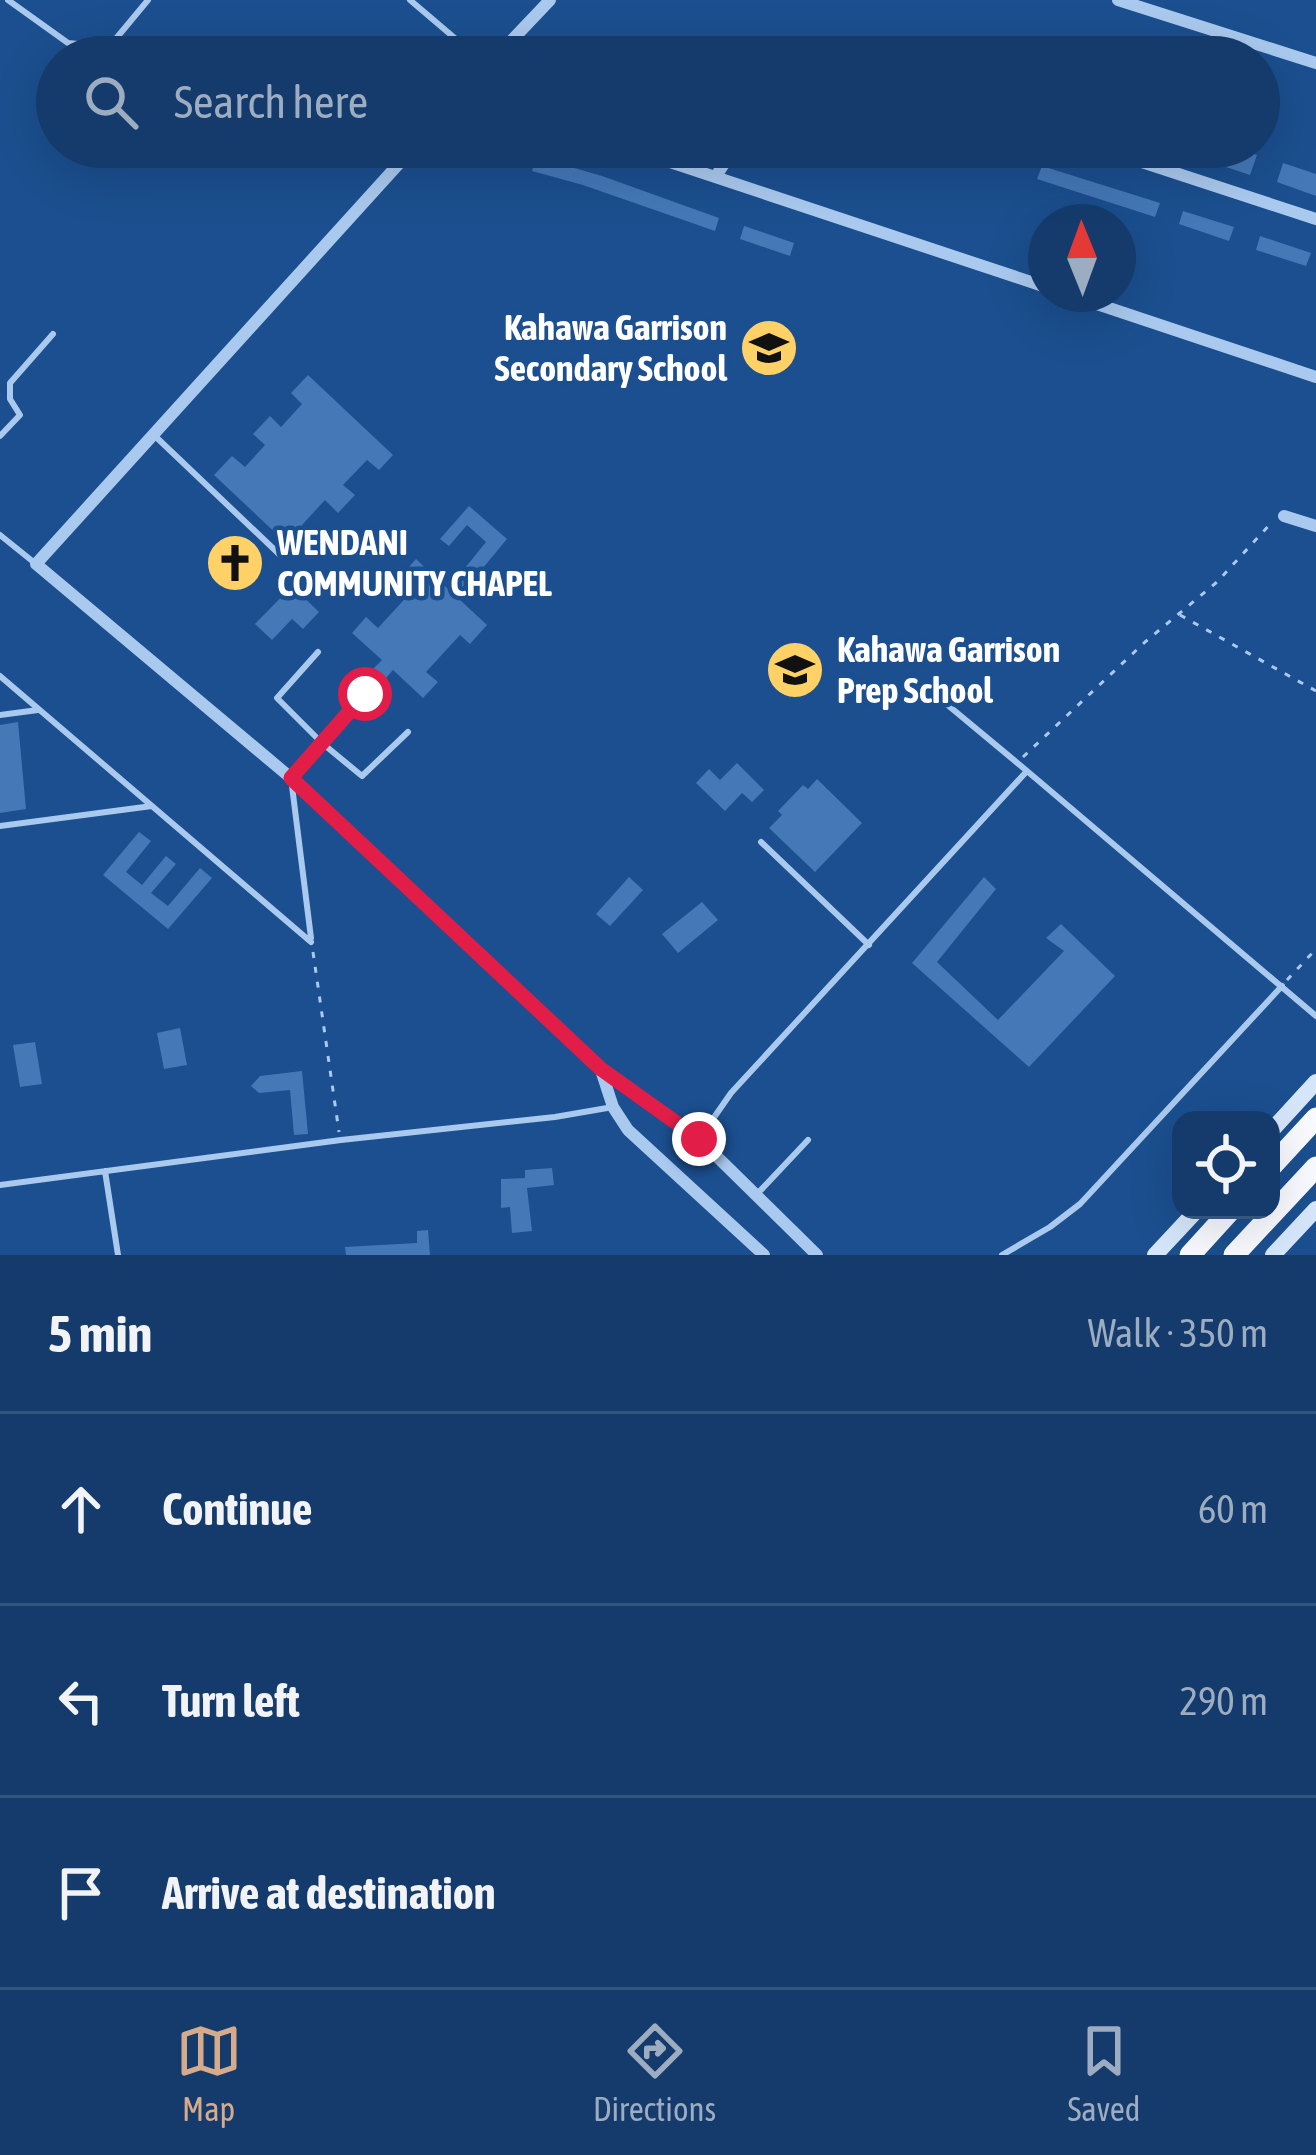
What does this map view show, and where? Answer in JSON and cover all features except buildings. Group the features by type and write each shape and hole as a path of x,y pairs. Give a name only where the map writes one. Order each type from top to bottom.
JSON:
{"highway":[{"path":"1280,1157 1316,1118"},
{"path":"1234,1255 1316,1167"},
{"path":"1190,1255 1223,1219"}],"main road":[{"path":"1280,1121 1316,1082"},
{"path":"1273,1255 1316,1209"},
{"path":"1155,1255 1188,1219"}],"street":[{"path":"516,36 550,0"},
{"path":"1118,0 1231,36"},
{"path":"1280,52 1316,63"},
{"path":"395,168 36,564 291,778 601,1069 699,1139 817,1255"},
{"path":"691,168 1028,281"},
{"path":"716,176 721,168"},
{"path":"1160,168 1316,219"},
{"path":"1121,312 1316,377"},
{"path":"1284,516 1316,526"},
{"path":"601,1069 613,1107 628,1130 764,1255"},
{"path":"1144,1255 1170,1238"}],"lane":[{"path":"8,0 57,36"},
{"path":"119,36 148,0"},
{"path":"410,0 452,36"},
{"path":"0,436 20,416 10,400 10,383 53,334"},
{"path":"153,435 279,554"},
{"path":"0,535 36,564"},
{"path":"319,652 277,698 322,743 362,776 408,731"},
{"path":"0,676 311,942"},
{"path":"912,680 1028,771 1316,1016"},
{"path":"311,942 291,778 365,694"},
{"path":"0,715 40,710"},
{"path":"699,1139 731,1093 1028,771"},
{"path":"0,826 152,806"},
{"path":"761,842 869,944"},
{"path":"1002,1255 1080,1204 1282,986"},
{"path":"0,1186 613,1107"},
{"path":"755,1196 808,1140"},
{"path":"105,1172 118,1255"}],"path":[{"path":"1017,762 1145,641 1217,582 1268,524 1284,516"},
{"path":"1179,614 1316,691"},
{"path":"311,942 340,1140"},
{"path":"1282,986 1316,949"}],"place":[{"name":"Kahawa Garrison Secondary School","path":"769,348"},
{"name":"WENDANI COMMUNITY CHAPEL","path":"235,563"},
{"name":"Kahawa Garrison Prep School","path":"795,670"}],"route":[{"path":"365,694 291,778 601,1069 699,1139"}]}
